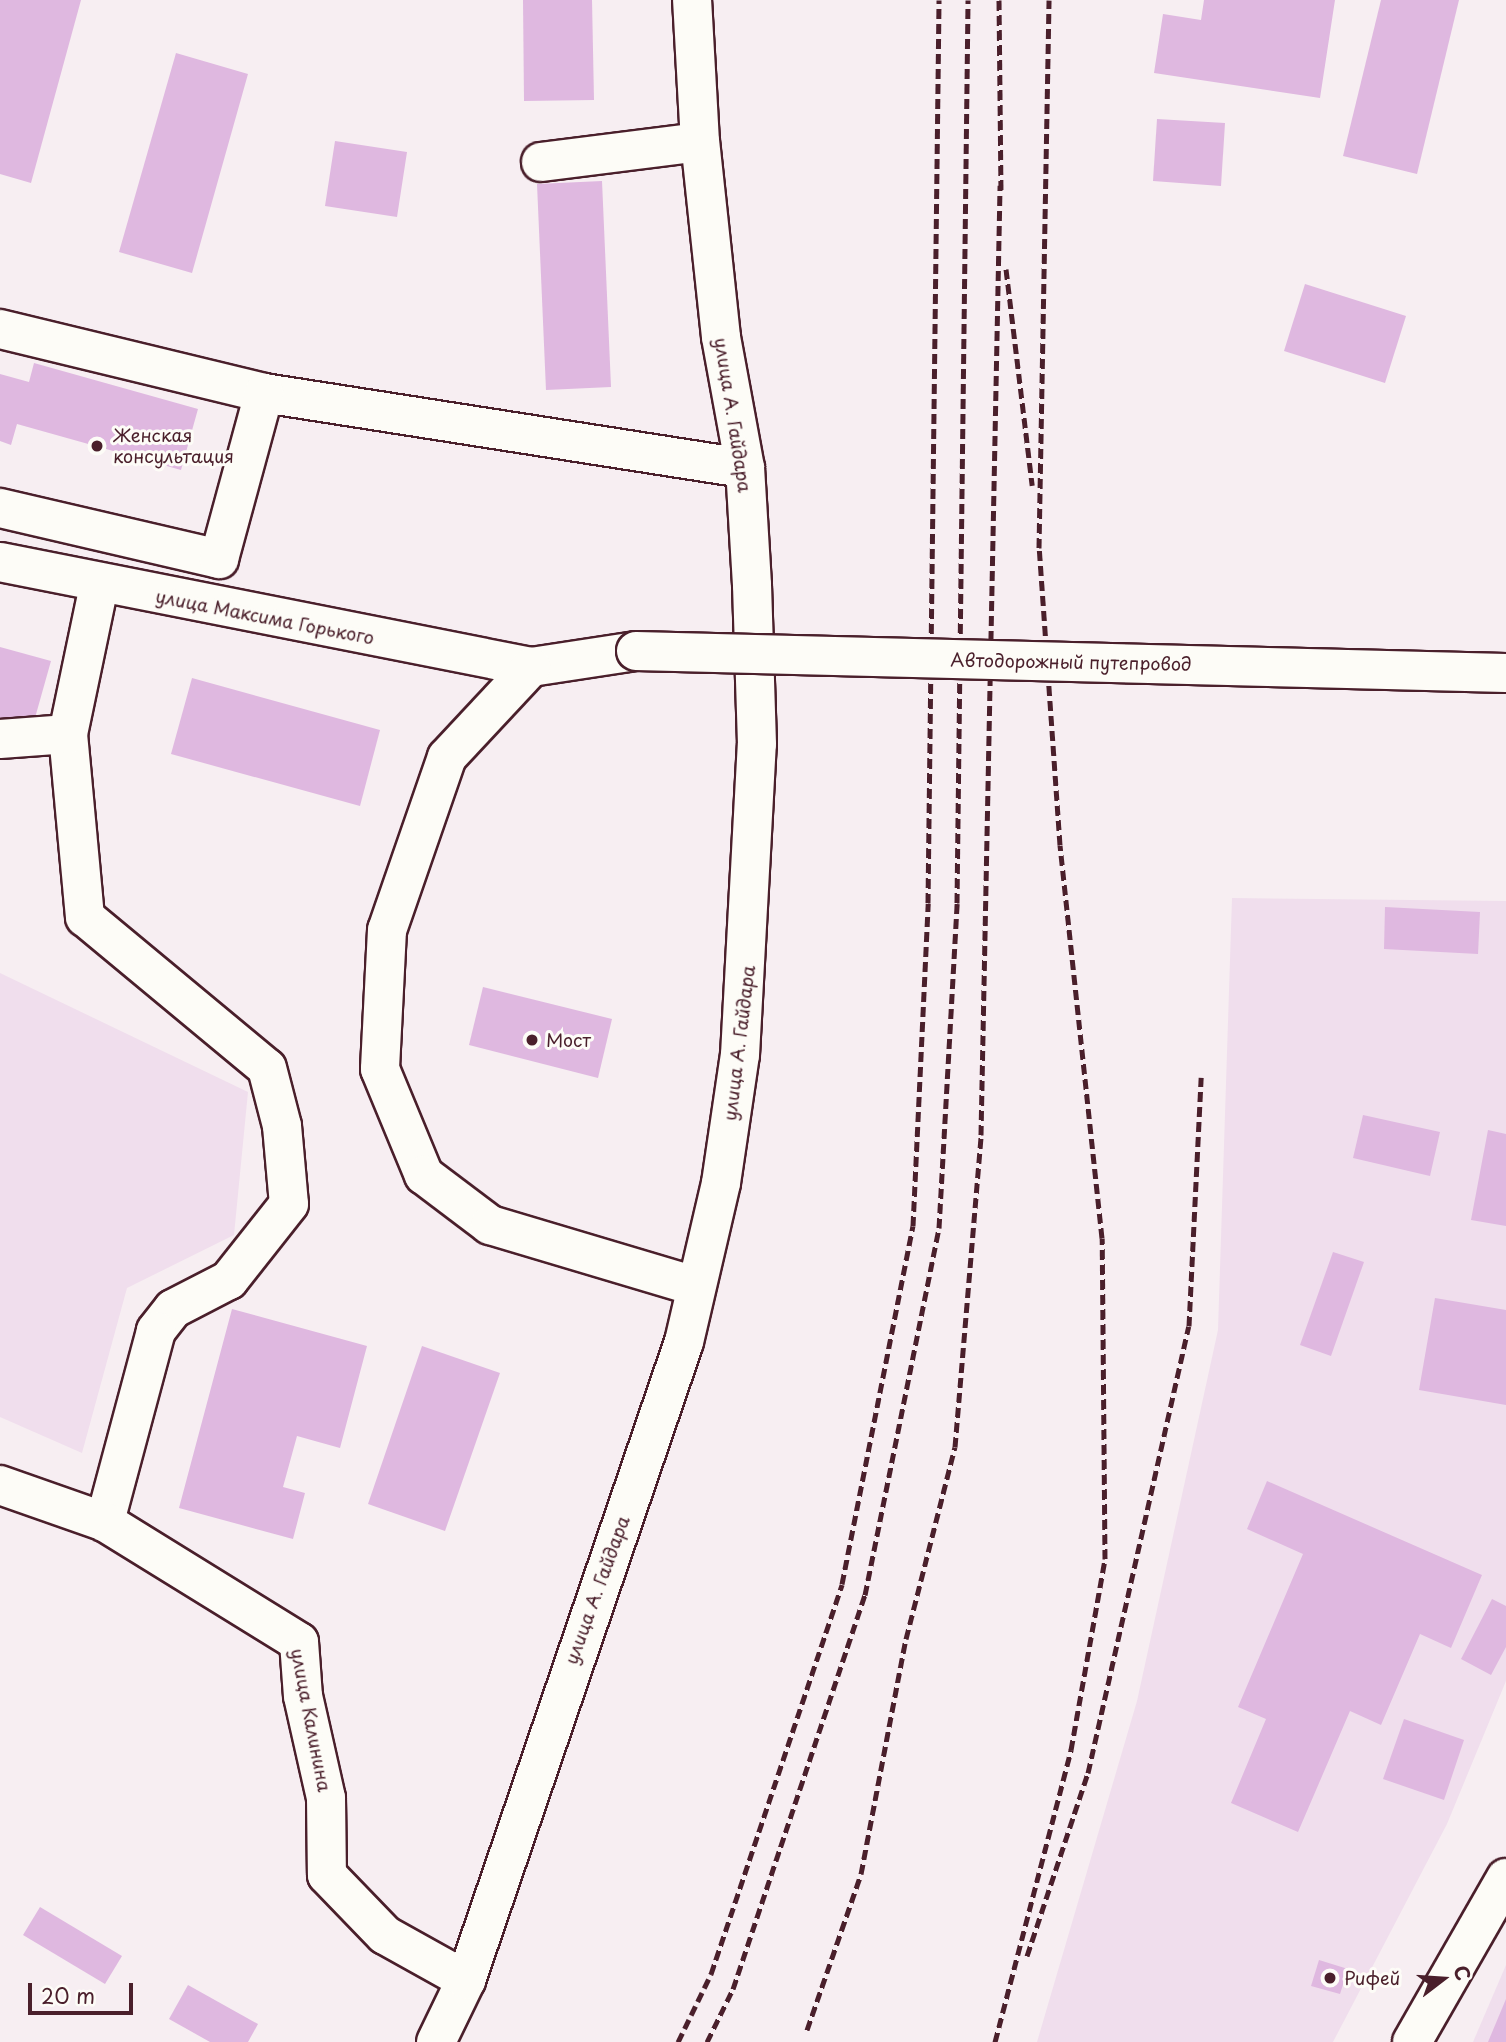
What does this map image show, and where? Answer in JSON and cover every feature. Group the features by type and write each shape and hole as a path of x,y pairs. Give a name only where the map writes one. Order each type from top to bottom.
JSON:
{"street":[{"name":"улица А. Гайдара","path":"436,2042 466,1980 659,1420 721,1183 751,936 757,744 744,468 721,337 700,142 692,0"},
{"path":"541,162 700,142"},
{"path":"0,329 264,393 744,468"},
{"path":"0,508 219,559 264,393"},
{"name":"улица Максима Горького","path":"0,562 99,586 531,667 636,651"},
{"path":"99,586 68,734 85,916 267,1068 282,1125 289,1204 229,1280 173,1309 156,1331 105,1522"},
{"name":"Автодорожный путепровод","path":"636,651 1506,673"},
{"path":"531,667 447,757 387,930 380,1069 424,1175 490,1225 695,1286"},
{"path":"0,739 68,734"},
{"name":"улица Калинина","path":"0,1485 105,1522 299,1642 303,1696 326,1798 327,1875 385,1935 466,1980"},
{"path":"1412,2042 1506,1878"}],"shaded area":[{"path":"1232,898 1506,901 1506,1681 1447,1824 1333,2042 1037,2042 1137,1701 1218,1330"},
{"path":"0,973 248,1092 234,1235 127,1288 82,1453 0,1417"},
{"path":"1506,1965 1506,2042 1473,2042"}],"building":[{"path":"0,0 81,0 31,183 0,174"},
{"path":"523,0 592,0 594,100 524,101"},
{"path":"1204,0 1335,0 1320,98 1154,73 1163,14 1201,20"},
{"path":"1381,0 1459,0 1417,174 1343,156"},
{"path":"176,53 248,74 192,273 119,252"},
{"path":"1157,119 1225,123 1221,186 1153,181"},
{"path":"335,141 407,152 397,217 325,206"},
{"path":"602,181 611,387 546,390 537,184"},
{"path":"1305,284 1406,316 1385,383 1284,351"},
{"path":"34,363 198,409 181,470 17,424 11,445 0,441 0,374 29,382"},
{"path":"0,647 51,661 31,732 0,724"},
{"path":"192,678 380,730 360,806 171,754"},
{"path":"1385,907 1480,912 1478,954 1384,949"},
{"path":"483,987 612,1019 598,1078 469,1045"},
{"path":"1363,1115 1440,1132 1430,1176 1353,1158"},
{"path":"1488,1130 1506,1134 1506,1226 1471,1220"},
{"path":"1333,1252 1364,1262 1331,1356 1300,1345"},
{"path":"1435,1298 1506,1310 1506,1405 1419,1390"},
{"path":"232,1309 367,1346 340,1448 297,1436 283,1487 305,1493 293,1539 179,1508"},
{"path":"422,1346 500,1373 445,1531 368,1504"},
{"path":"1267,1481 1482,1575 1451,1648 1420,1634 1381,1725 1350,1711 1298,1832 1231,1803 1266,1719 1238,1707 1303,1554 1247,1529"},
{"path":"1492,1599 1506,1606 1506,1647 1491,1675 1461,1659"},
{"path":"1404,1719 1464,1740 1444,1800 1383,1779"},
{"path":"40,1907 122,1956 105,1984 23,1935"},
{"name":"Рифей","path":"1319,1960 1348,1969 1340,1994 1311,1986"},
{"path":"188,1985 258,2024 248,2042 210,2042 169,2019"},
{"path":"1506,1999 1506,2042 1488,2042"}],"railway":[{"path":"678,2042 711,1974 842,1584 913,1226 928,903 939,0"},
{"path":"707,2042 733,1989 865,1595 939,1228 957,903 968,0"},
{"path":"999,0 1001,192"},
{"path":"995,2042 1071,1750 1105,1559 1102,1238 1060,845 1039,548 1049,0"},
{"path":"807,2030 861,1874 906,1639 955,1447 981,1135 1000,185"},
{"path":"1006,269 1032,485"},
{"path":"1027,1956 1088,1773 1189,1326 1201,1077"}],"place":[{"name":"Женская консультация","path":"97,446"},
{"name":"Мост","path":"532,1040"},
{"name":"Рифей","path":"1330,1978"}]}
